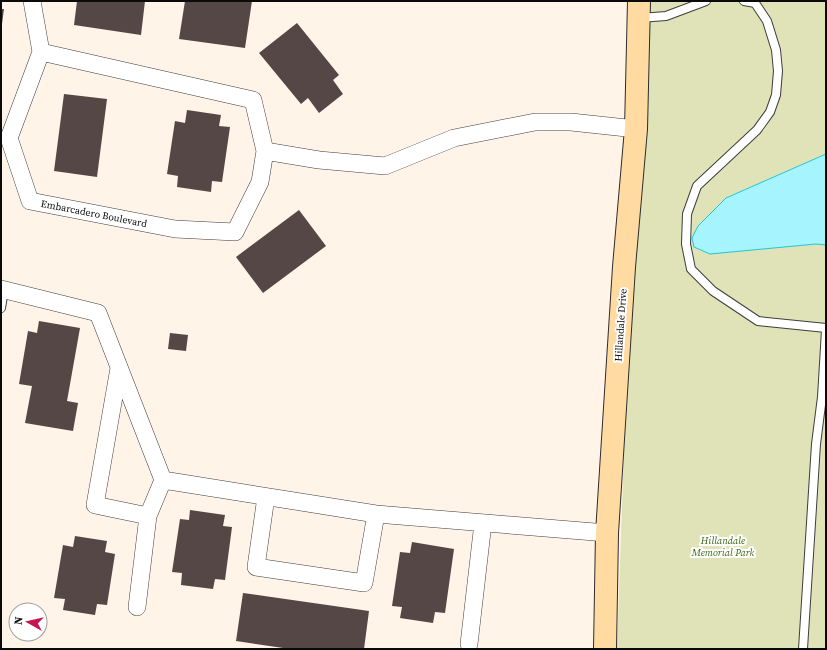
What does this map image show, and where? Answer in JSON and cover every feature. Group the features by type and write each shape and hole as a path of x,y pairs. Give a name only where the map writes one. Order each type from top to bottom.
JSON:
{"main road":[{"name":"Hillandale Drive","path":"605,649 607,533 624,268 636,129 639,10"}],"street":[{"path":"32,1 41,52"},
{"name":"Embarcadero Boulevard","path":"41,52 253,100 265,151 260,182 235,232 174,229 30,201 5,138 41,52"},
{"path":"265,151 319,160 386,166 454,138 535,122 571,122 636,129"},
{"path":"3,289 98,313 163,480 148,516 137,607"},
{"path":"119,368 95,505 148,516"},
{"path":"163,480 376,514 607,533"},
{"path":"266,497 256,567 364,583 376,514"},
{"path":"469,644 483,523"}],"lane":[{"path":"639,10 666,16 706,1"},
{"path":"744,1 756,3 767,21 776,50 778,71 776,95 770,112 757,130 697,186 687,214 686,244 691,269 713,291 758,321 826,329 822,398 816,444 803,649"},
{"path":"1,308 3,289"}],"green space":[{"name":"Hillandale Memorial Park","path":"638,1 826,1 826,649 617,649"}],"water":[{"path":"826,154 826,245 816,244 710,254 694,247 692,238 698,226 726,198"}],"building":[{"path":"77,1 145,1 141,35 74,25"},
{"path":"185,1 252,1 245,48 179,39"},
{"path":"1,9 4,9 2,24 1,24"},
{"path":"297,23 339,75 333,80 343,94 319,113 308,98 301,104 259,53"},
{"path":"64,94 107,99 97,177 54,171"},
{"path":"187,110 221,115 219,126 230,127 222,182 212,181 211,192 177,187 178,176 167,174 175,121 185,123"},
{"path":"299,210 326,246 263,293 236,257"},
{"path":"39,321 80,328 67,401 78,403 73,431 25,423 32,386 19,384 28,331 37,333"},
{"path":"170,333 188,335 186,351 168,349"},
{"path":"190,510 225,515 223,526 232,527 225,580 215,579 213,589 181,585 182,573 172,572 180,519 189,520"},
{"path":"75,536 107,541 105,552 115,554 107,605 97,604 95,615 63,610 65,599 54,598 63,545 73,547"},
{"path":"412,542 454,549 445,613 435,612 433,623 400,618 402,607 392,606 400,552 410,553"},
{"path":"243,593 369,611 364,649 290,649 236,641"}]}
